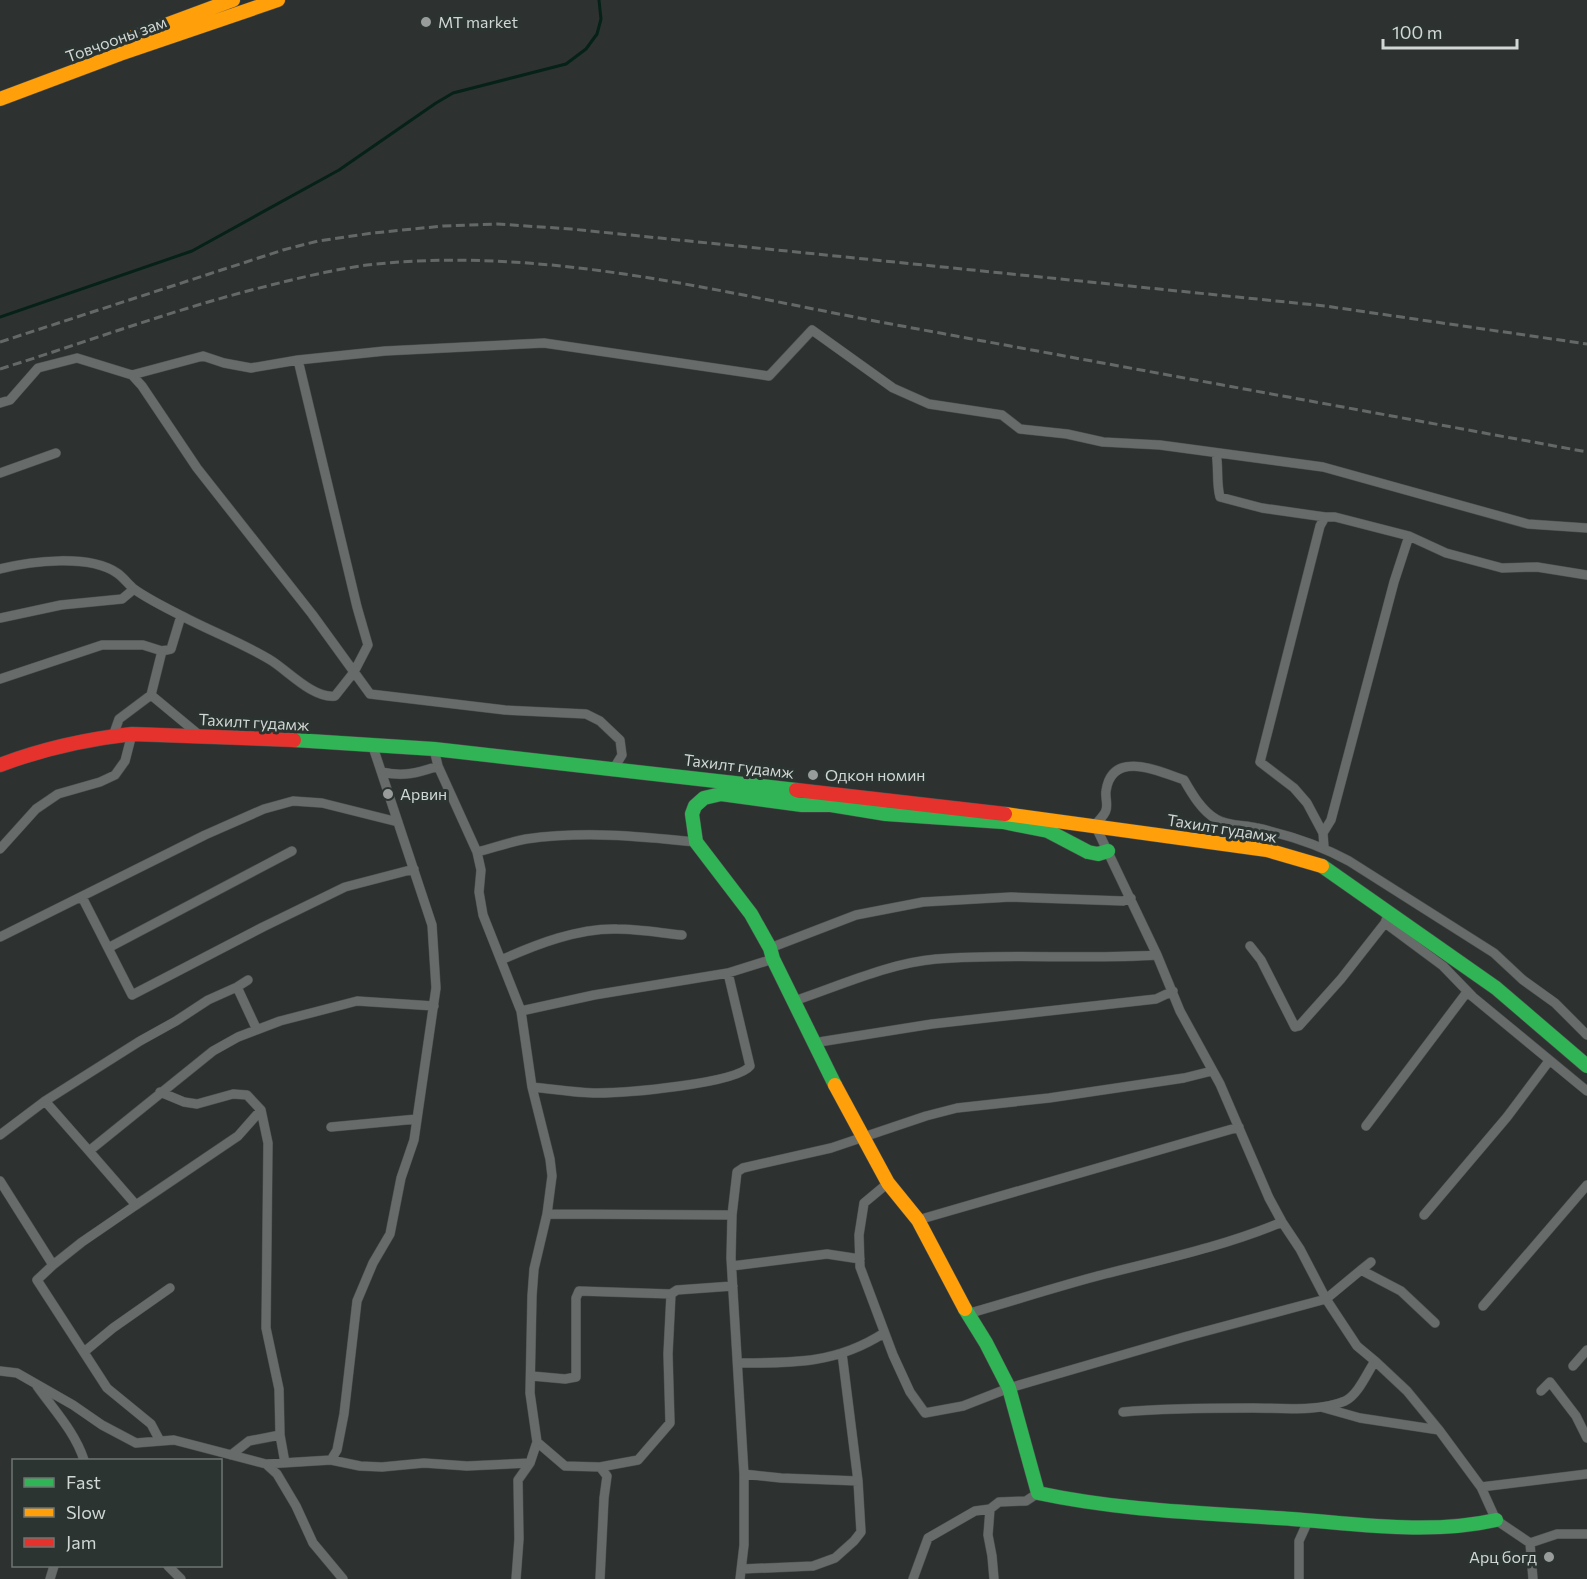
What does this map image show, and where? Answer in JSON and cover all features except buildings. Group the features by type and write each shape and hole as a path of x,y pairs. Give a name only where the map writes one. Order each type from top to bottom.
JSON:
{"main road":[{"name":"Товчооны зам","path":"0,86 233,0"},
{"name":"Товчооны зам","path":"0,99 120,54 278,0"},
{"name":"Тахилт гудамж","path":"0,765 32,753 132,734 372,744 614,768 735,789 1095,825 1267,850 1324,866 1387,918 1496,988 1587,1066"},
{"path":"735,789 704,798 694,806 692,814 696,842 751,914 772,953 813,1043 862,1137 888,1183 918,1220 967,1314 986,1343 1009,1388 1038,1493 1061,1499 1106,1504 1308,1521 1432,1527 1474,1526 1496,1520"},
{"path":"833,799 897,815 1003,822 1048,831 1088,852 1098,854 1108,851"}],"street":[{"path":"132,375 203,356 251,368 298,360 385,351 544,343 769,376 812,330 893,388 929,404 1002,415 1020,429 1067,434 1103,442 1160,445 1323,467 1528,524 1587,528"},
{"path":"0,403 10,400 38,368 77,358 132,375 142,386 197,468 312,614 370,694 505,710 586,714 600,722 620,740 622,755 614,768"},
{"path":"0,569 25,562 58,560 97,564 116,572 134,589 182,616 250,647 287,671 296,681 328,697 335,696 354,672 368,645 298,360"},
{"path":"0,473 56,453"},
{"path":"1216,453 1217,486 1220,497 1262,508 1335,517 1409,536 1446,553 1502,568 1537,567 1587,575"},
{"path":"1324,847 1323,833 1307,803 1294,788 1260,762 1303,587 1320,526 1325,517"},
{"path":"1323,833 1331,820 1394,582 1409,536"},
{"path":"0,618 61,604 122,599 134,589"},
{"path":"0,680 102,645 143,645 162,651 171,649 182,616"},
{"path":"112,736 119,719 151,695 162,651"},
{"path":"151,695 199,735"},
{"path":"0,849 36,809 58,794 100,782 115,775 125,761 132,734"},
{"path":"331,1460 337,1450 344,1414 357,1301 373,1263 390,1234 401,1178 414,1140 436,988 432,925 372,744"},
{"path":"434,749 438,766 477,852 481,870 479,892 483,915 521,1011 532,1087 552,1176 547,1215 533,1278 530,1393 537,1442 530,1464 518,1480 519,1539 516,1579"},
{"path":"382,772 400,776 419,773 438,766"},
{"path":"1530,1543 1496,1520 1481,1487 1439,1430 1407,1391 1357,1346 1326,1299 1300,1249 1282,1222 1212,1071 1180,1011 1131,898 1095,825 1106,810 1106,790 1112,774 1124,766 1139,766 1184,780 1207,812 1218,820 1257,828 1324,847 1494,953 1523,980 1555,1003 1587,1035"},
{"path":"0,937 205,835 264,809 293,801 322,803 398,822"},
{"path":"477,852 524,840 572,834 611,834 696,842"},
{"path":"108,948 292,851"},
{"path":"82,897 132,995 345,886 414,869"},
{"path":"521,1011 594,995 728,974 856,915 923,902 1011,897 1123,901 1131,898"},
{"path":"1250,946 1261,960 1295,1027 1299,1026 1341,979 1387,918 1443,966 1467,992 1587,1091"},
{"path":"501,960 523,950 576,933 599,929 618,928 682,935"},
{"path":"794,1001 895,967 934,959 1157,955"},
{"path":"532,1087 597,1093 711,1082 746,1071 750,1066 728,974"},
{"path":"0,1135 45,1101 208,1000 248,980"},
{"path":"237,987 257,1030"},
{"path":"813,1043 932,1024 1155,999 1173,991"},
{"path":"1366,1126 1467,992"},
{"path":"89,1151 213,1051 257,1030 280,1021 357,1001 434,1006"},
{"path":"1424,1215 1506,1117 1549,1061"},
{"path":"842,1353 858,1481 861,1532 835,1558 813,1566 741,1574 744,1545 744,1474 732,1266 732,1215 737,1172 743,1168 831,1148 957,1108 1049,1098 1184,1078 1212,1071"},
{"path":"160,1092 184,1102 197,1104 233,1094 247,1095 261,1110 268,1143 266,1328 279,1389 280,1435 285,1462"},
{"path":"45,1101 136,1205"},
{"path":"160,1441 151,1424 107,1388 37,1280 82,1242 238,1136 261,1110"},
{"path":"331,1127 417,1119"},
{"path":"918,1220 1239,1127"},
{"path":"0,1181 53,1265"},
{"path":"888,1183 864,1203 859,1235 860,1267 884,1333 910,1392 925,1413 963,1406 1009,1388 1326,1299 1371,1262"},
{"path":"1483,1306 1587,1185"},
{"path":"547,1215 732,1215"},
{"path":"967,1314 1101,1275 1203,1250 1282,1222"},
{"path":"732,1266 827,1254 860,1259"},
{"path":"1361,1270 1401,1291 1435,1323"},
{"path":"532,1376 564,1379 576,1377 576,1298 579,1291 671,1294 677,1290 733,1286"},
{"path":"84,1352 113,1328 170,1288"},
{"path":"537,1442 565,1466 600,1467 638,1460 670,1423 668,1354 671,1294"},
{"path":"738,1363 814,1361 862,1347 884,1333"},
{"path":"1573,1366 1587,1350"},
{"path":"1123,1412 1171,1408 1318,1406 1346,1401 1375,1361"},
{"path":"0,1371 17,1373 135,1443 174,1440 266,1464 331,1460 360,1466 382,1467 424,1463 467,1466 530,1464"},
{"path":"17,1373 36,1385 53,1406 72,1434 83,1459"},
{"path":"1540,1391 1550,1382 1576,1416 1587,1438"},
{"path":"1318,1406 1360,1418 1439,1430"},
{"path":"231,1455 249,1441 280,1435"},
{"path":"266,1464 277,1474 313,1543 343,1579"},
{"path":"600,1467 607,1476 600,1579"},
{"path":"744,1474 858,1481"},
{"path":"1481,1487 1587,1474"},
{"path":"913,1579 928,1538 975,1511 990,1509 999,1502 1026,1501 1038,1493"},
{"path":"990,1509 987,1535 994,1579"},
{"path":"1299,1579 1299,1541 1308,1521"},
{"path":"1530,1543 1557,1534 1587,1534"},
{"path":"1530,1543 1533,1579"},
{"path":"169,1567 181,1579"}],"waterway":[{"path":"0,317 192,251 339,170 453,93 566,64 586,49 597,34 601,19 599,0"}],"railway":[{"path":"0,342 283,250 318,241 443,226 497,224 571,229 1325,306 1587,344"},
{"path":"0,369 210,302 319,274 367,265 433,260 499,261 565,266 696,286 1587,452"}],"traffic: fast":[{"path":"294,740 434,749 796,790"},
{"path":"835,1085 773,959 770,948 751,914 696,842 692,814 695,806 704,798 721,794 802,805 831,805 886,814 1003,822 1048,831 1088,852 1098,854 1108,851"},
{"path":"1322,866 1496,988 1587,1066"},
{"path":"965,1309 986,1343 1009,1388 1038,1493 1133,1508 1394,1527 1446,1527 1496,1520"}],"traffic: slow":[{"path":"125,40 233,0"},
{"path":"0,99 120,54 278,0"},
{"path":"1005,814 1267,850 1322,866"},
{"path":"835,1085 888,1183 918,1220 965,1309"}],"traffic: jam":[{"path":"0,765 65,745 132,734 294,740"},
{"path":"796,790 1005,814"}],"place":[{"name":"MT market","path":"426,22"},
{"name":"Одкон номин","path":"813,775"},
{"name":"Арвин","path":"388,794"},
{"name":"Арц богд","path":"1549,1557"}]}
